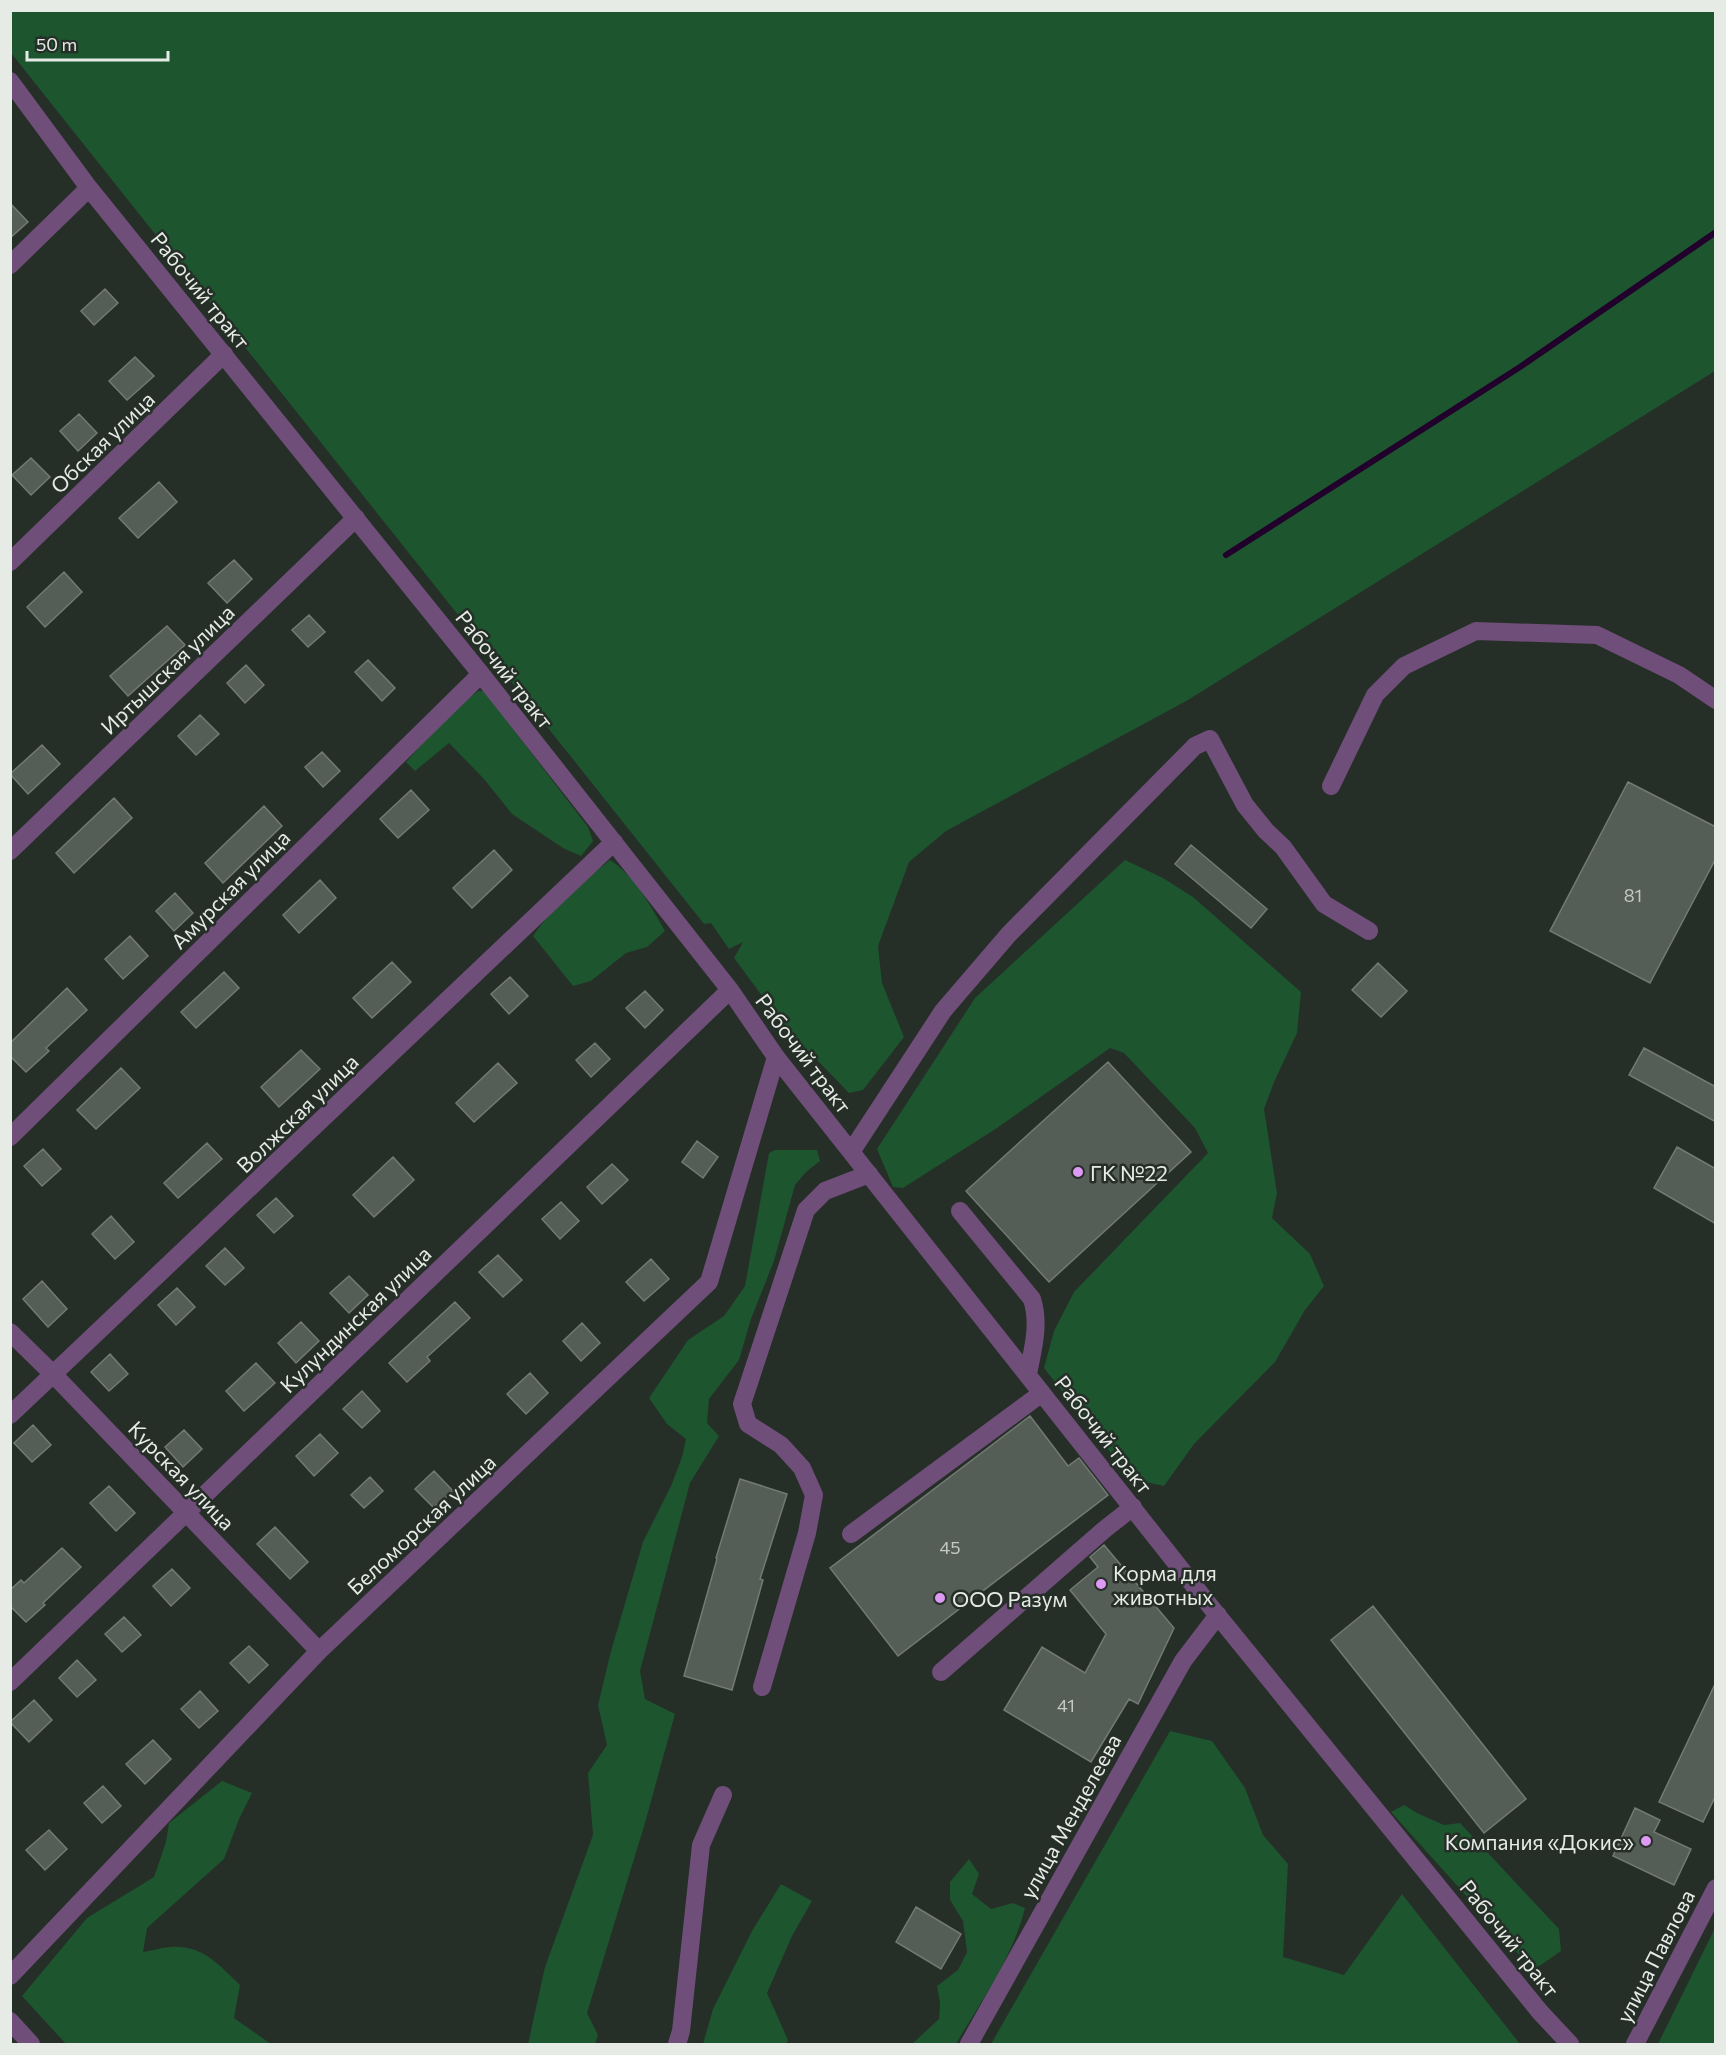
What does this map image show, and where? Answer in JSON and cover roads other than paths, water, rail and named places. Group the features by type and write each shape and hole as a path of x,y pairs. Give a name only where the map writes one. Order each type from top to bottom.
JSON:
{"street":[{"name":"Рабочий тракт","path":"10,81 89,188 614,842 730,990 776,1057 1218,1615 1540,2012 1570,2044"},
{"path":"10,265 89,188"},
{"name":"Обская улица","path":"10,562 224,354"},
{"name":"Иртышская улица","path":"10,851 356,519"},
{"path":"1331,786 1375,695 1404,666 1476,631 1597,635 1679,675 1716,700"},
{"name":"Амурская улица","path":"10,1137 481,674"},
{"path":"851,1152 943,1011 1009,934 1196,746 1210,739 1245,805 1266,831 1283,846 1324,904 1369,931"},
{"name":"Волжская улица","path":"10,1415 614,842"},
{"name":"Кулундинская улица","path":"10,1682 730,990"},
{"name":"Беломорская улица","path":"10,1976 319,1651 709,1282 776,1057"},
{"path":"762,1687 807,1533 814,1495 802,1468 782,1445 748,1424 742,1404 806,1210 825,1191 868,1174"},
{"path":"960,1211 1032,1299 1037,1314 1036,1339 1028,1374"},
{"name":"Курская улица","path":"10,1332 54,1374 319,1651"},
{"path":"851,1534 1042,1393"},
{"path":"941,1672 1133,1507"},
{"name":"улица Менделеева","path":"969,2044 1183,1661 1218,1615"},
{"path":"677,2044 681,2031 701,1845 723,1795"},
{"name":"улица Павлова","path":"1635,2044 1716,1888"},
{"path":"10,2021 31,2044"}],"waterway":[{"path":"1226,555 1520,367 1716,232"}],"place":[{"name":"ГК №22","path":"1078,1172"},
{"name":"Корма для животных","path":"1101,1584"},
{"name":"ООО Разум","path":"940,1598"},
{"name":"Компания «Докис»","path":"1646,1841"}]}
